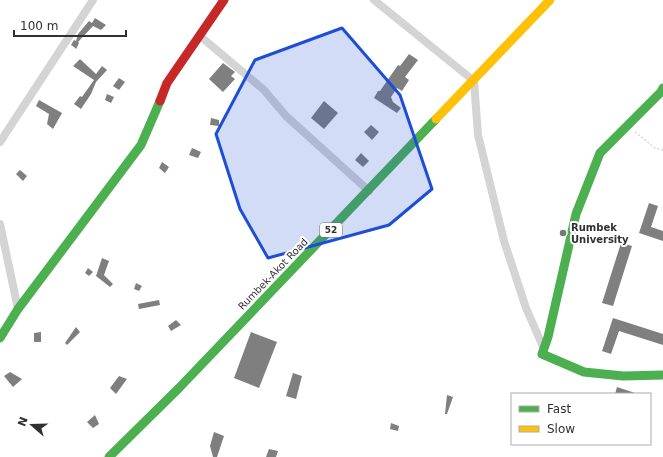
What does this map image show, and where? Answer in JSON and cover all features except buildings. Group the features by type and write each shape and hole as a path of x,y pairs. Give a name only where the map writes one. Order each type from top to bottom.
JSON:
{"street":[{"path":"0,142 93,0"},
{"path":"0,338 18,309 141,145 150,128 167,83 224,0"},
{"path":"374,0 474,81 478,135 504,241 526,308 544,349"},
{"name":"Rumbek-Akot Road","path":"109,457 179,388 550,0"},
{"path":"200,36 264,90 286,116 368,191"},
{"path":"663,88 628,127 600,153 576,214 548,337 542,354 584,372 623,376 663,375"},
{"path":"0,224 18,309"}],"path":[{"path":"628,127 655,148 663,150"}],"highlighted area":[{"path":"342,28 400,95 432,189 389,225 268,258 240,209 216,134 255,60"}],"traffic: fast":[{"path":"663,88 661,92 600,153 576,214 548,337 542,354 584,372 623,376 663,375"},
{"path":"0,338 18,309 141,145 160,101"},
{"path":"109,457 179,388 436,119"}],"traffic: slow":[{"path":"436,119 550,0"}],"traffic: jam":[{"path":"160,101 167,83 224,0"}],"place":[{"name":"Rumbek University","path":"563,233"}]}
